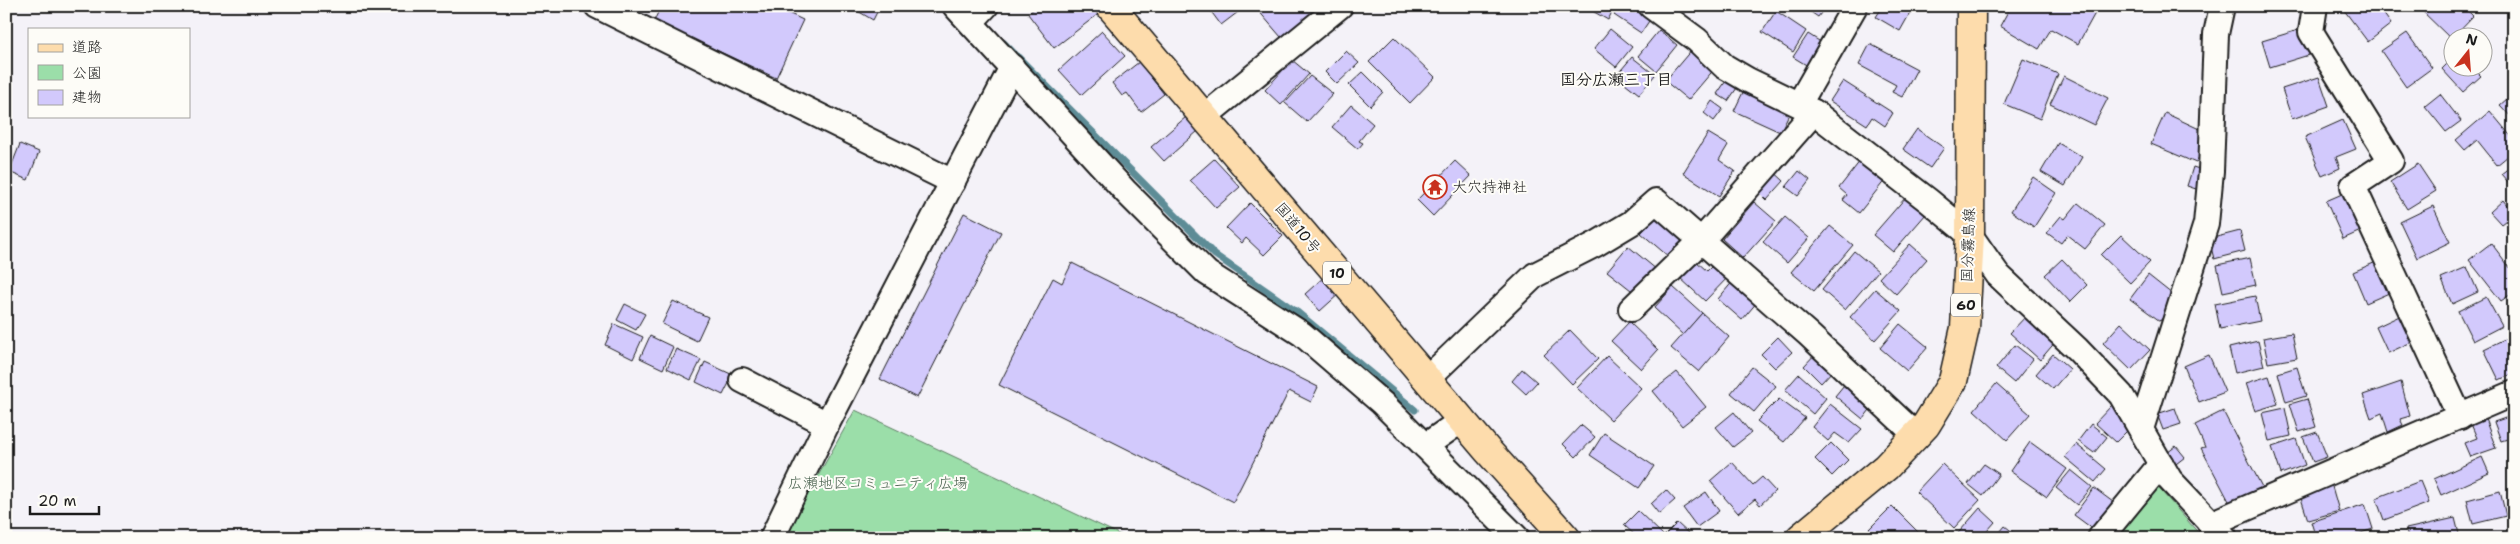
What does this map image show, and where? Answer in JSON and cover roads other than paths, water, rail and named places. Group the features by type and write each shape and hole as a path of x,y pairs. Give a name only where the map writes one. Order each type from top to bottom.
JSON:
{"main road":[{"name":"国道10号","path":"1110,6 1412,363 1428,378 1462,420 1566,538"},
{"name":"国分霧島線","path":"1800,538 1886,467 1926,425 1953,381 1962,347 1970,236 1971,6"}],"street":[{"path":"597,6 953,182"},
{"path":"1204,117 1340,6"},
{"path":"1650,6 1697,40 1724,66 1807,108 1930,201 1970,236 1998,275 2077,349 2121,395 2170,480 2217,531 2514,393"},
{"path":"1631,309 1700,242 1807,108 1855,6"},
{"path":"2141,429 2206,224 2211,171 2216,34 2222,6"},
{"path":"2315,6 2310,32 2391,161 2353,186 2460,417"},
{"path":"971,12 1012,67 1126,192 1207,273 1302,334 1382,403 1517,538"},
{"path":"772,538 827,424 1012,67"},
{"path":"1428,378 1534,275 1596,244 1631,222 1656,201 1700,242 1808,334 1916,435"},
{"path":"742,380 827,424"},
{"path":"1425,446 1462,420"},
{"path":"2100,538 2161,464"}],"waterway":[{"path":"1004,43 1215,255 1297,312 1415,410"}],"place":[{"name":"大穴持神社","path":"1435,187"}],"district":[{"name":"国分広瀬三丁目","path":"1616,79"}],"park label":[{"name":"広瀬地区コミュニティ広場","path":"878,483"}]}
